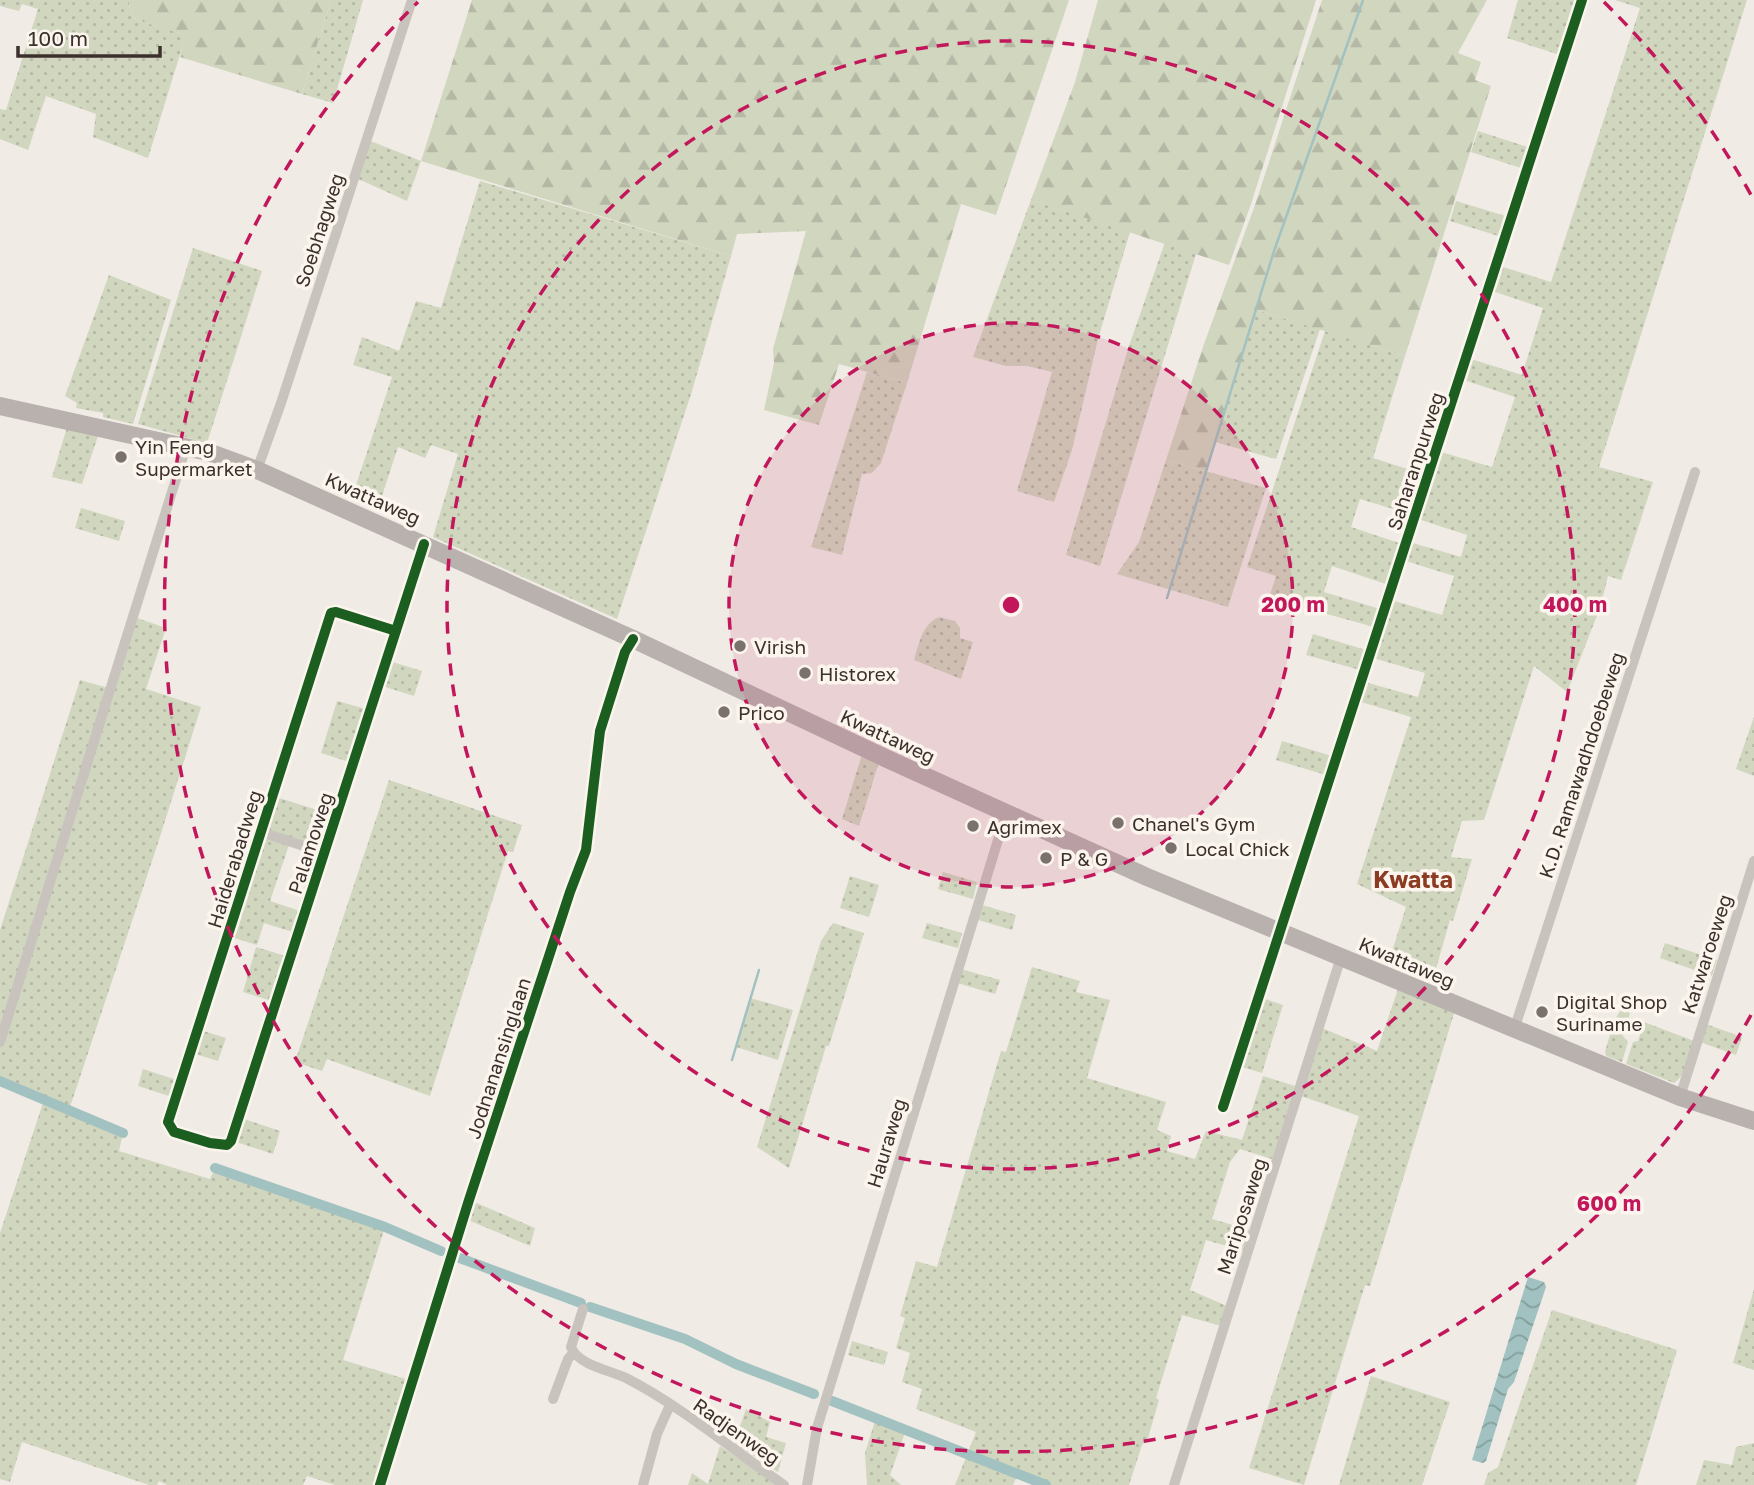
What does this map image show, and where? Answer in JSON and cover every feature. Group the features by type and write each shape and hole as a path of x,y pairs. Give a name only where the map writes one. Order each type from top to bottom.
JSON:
{"main road":[{"name":"Kwattaweg","path":"0,406 186,447 257,470 633,639 1147,877 1679,1097 1754,1121"}],"street":[{"name":"Soebhagweg","path":"257,470 412,0"},
{"name":"Saharanpurweg","path":"1223,1107 1581,0"},
{"path":"0,1042 186,447"},
{"name":"K.D. Ramawadhdoebeweg","path":"1514,1030 1695,472"},
{"name":"Palamoweg","path":"221,1145 231,1141 424,544"},
{"name":"Haiderabadweg","path":"221,1145 174,1132 168,1122 331,613 336,612 396,631"},
{"name":"Jodnanansinglaan","path":"380,1485 469,1200 586,850 600,731 625,652 633,639"},
{"name":"Hauraweg","path":"807,1485 817,1428 1006,814"},
{"path":"261,832 325,853"},
{"name":"Katwaroeweg","path":"1679,1097 1754,861"},
{"name":"Mariposaweg","path":"1174,1485 1341,957"},
{"path":"583,1309 571,1347 576,1357 626,1378 670,1405"},
{"path":"553,1399 568,1359 573,1353"},
{"name":"Radjenweg","path":"643,1485 657,1434 670,1405 784,1485"}],"green space":[{"path":"0,0 130,0 129,6 134,19 186,35 148,158 93,137 96,114 46,96 28,150 0,139 0,109 6,110 38,9 22,4 19,11 0,6"},
{"path":"130,0 331,0 302,94 180,57 185,35 134,19 129,6"},
{"path":"331,0 363,0 333,103 302,94"},
{"path":"472,0 1069,0 996,215 961,204 907,383 839,364 819,425 764,410 774,363 773,349 806,231 737,234 731,256 421,161"},
{"path":"1098,0 1316,0 1229,265 1031,200 1075,82"},
{"path":"1322,0 1487,0 1458,53 1481,62 1475,80 1491,86 1405,356 1256,310 1206,471 1166,460 1204,344 1255,205"},
{"path":"1518,0 1577,0 1560,55 1507,38"},
{"path":"1615,0 1747,0 1599,467 1653,482 1621,580 1608,576 1600,608 1567,692 1534,666 1484,820 1462,821 1451,857 1472,859 1433,979 1389,961 1406,907 1357,884 1411,717 1358,701 1365,682 1418,697 1425,673 1373,658 1391,600 1442,615 1454,576 1406,561 1413,543 1461,557 1467,535 1418,519 1441,452 1492,467 1515,397 1464,380 1471,359 1522,375 1543,308 1492,291 1500,266 1551,282 1640,8"},
{"path":"1478,131 1531,148 1524,169 1471,152"},
{"path":"368,140 421,161 407,201 356,178"},
{"path":"480,181 731,256 692,391 617,619 433,537 458,454 431,445 425,458 398,447 377,511 351,500 392,377 353,365 362,337 399,351 416,301 441,308"},
{"path":"1031,200 1130,232 1098,339 1072,450 1054,502 1017,491 1052,372 1027,366 1006,366 973,357"},
{"path":"1456,201 1509,217 1502,237 1450,221"},
{"path":"1165,242 1196,254 1100,566 1066,555 1128,349"},
{"path":"193,248 262,271 207,443 138,424"},
{"path":"109,275 171,300 133,424 103,417 103,413 76,408 77,403 65,396"},
{"path":"1256,310 1320,329 1276,459 1215,442"},
{"path":"1325,331 1405,356 1373,458 1426,475 1413,515 1360,499 1351,527 1402,544 1389,585 1332,566 1324,592 1380,609 1374,627 1269,598 1276,576 1247,567"},
{"path":"867,372 907,383 881,463 872,473 862,474 842,555 811,547"},
{"path":"69,421 98,436 82,484 52,477"},
{"path":"1166,460 1266,488 1228,607 1117,574 1139,542"},
{"path":"81,508 125,521 119,541 75,528"},
{"path":"939,617 955,621 960,628 960,638 973,642 961,679 914,660 925,629"},
{"path":"137,618 166,628 146,689 201,707 69,1110 123,1133 119,1151 210,1179 215,1168 385,1227 343,1360 409,1380 376,1485 335,1485 307,1476 303,1485 167,1485 159,1481 157,1485 149,1485 22,1442 10,1482 0,1479 0,1233 44,1100 0,1081 0,930 80,680 115,690"},
{"path":"1313,634 1366,650 1360,670 1306,655"},
{"path":"389,661 422,671 414,696 382,686"},
{"path":"337,701 366,709 349,762 321,753"},
{"path":"1754,717 1754,776 1736,769"},
{"path":"1282,741 1332,756 1326,775 1276,760"},
{"path":"863,751 880,759 859,826 842,819"},
{"path":"389,780 522,825 513,852 508,851 430,1096 327,1059 322,1071 295,1062"},
{"path":"276,797 333,815 321,848 269,830 267,826"},
{"path":"267,838 289,845 270,901 303,912 296,933 264,923 257,945 231,937 261,841"},
{"path":"943,872 977,882 973,899 938,889"},
{"path":"850,876 879,885 869,917 840,908"},
{"path":"982,905 1016,915 1012,930 978,920"},
{"path":"833,923 864,933 789,1168 757,1147 821,941"},
{"path":"927,923 962,933 958,948 922,938"},
{"path":"1665,943 1717,960 1712,976 1660,958"},
{"path":"256,947 289,957 275,1002 243,992"},
{"path":"1032,967 1080,981 1076,992 1110,1000 1087,1078 1166,1102 1157,1130 1171,1136 1167,1151 1195,1159 1206,1131 1242,1140 1263,1076 1295,1086 1272,1159 1240,1149 1230,1162 1212,1219 1250,1230 1244,1251 1206,1240 1190,1290 1227,1306 1221,1326 1182,1315 1156,1398 1159,1400 1148,1438 1142,1445 1129,1485 1046,1485 1018,1474 1013,1485 955,1485 976,1432 916,1409 922,1389 902,1382 910,1353 896,1348 905,1318 900,1316 916,1261 937,1267 1001,1051 1006,1052"},
{"path":"961,969 1000,980 995,994 957,983"},
{"path":"1400,983 1456,1007 1370,1286 1365,1285 1304,1485 1249,1468 1359,1116 1301,1096 1322,1028 1377,1051"},
{"path":"750,998 793,1010 778,1060 736,1047"},
{"path":"1262,998 1283,1005 1262,1073 1239,1066"},
{"path":"1621,1010 1630,1013 1623,1036 1628,1042 1622,1062 1606,1056 1605,1052 1614,1021"},
{"path":"1644,1022 1694,1041 1685,1070 1674,1083 1626,1064 1633,1042 1638,1041"},
{"path":"1706,1024 1742,1037 1736,1055 1700,1042"},
{"path":"200,1030 226,1038 218,1061 192,1053"},
{"path":"143,1069 177,1080 172,1097 138,1086"},
{"path":"244,1119 280,1131 273,1154 236,1142"},
{"path":"474,1202 535,1228 530,1246 468,1220"},
{"path":"1754,1289 1754,1370 1733,1363"},
{"path":"1552,1310 1677,1350 1636,1485 1484,1485 1488,1473 1498,1467"},
{"path":"852,1341 888,1352 884,1365 848,1355"},
{"path":"1371,1376 1450,1402 1422,1485 1339,1485"},
{"path":"746,1409 770,1422 766,1437 786,1443 778,1472 734,1443"},
{"path":"876,1418 906,1430 890,1475 901,1485 867,1485 865,1453"},
{"path":"1754,1443 1754,1485 1696,1485 1704,1460 1732,1465 1736,1447"},
{"path":"720,1446 779,1485 688,1485 692,1473 708,1484"}],"water":[{"path":"1528,1277 1544,1282 1546,1287 1514,1382 1508,1389 1486,1461 1483,1463 1472,1460"}],"waterway":[{"path":"1167,598 1274,251 1363,0"},
{"path":"732,1060 759,970"},
{"path":"0,1081 123,1133"},
{"path":"215,1168 385,1227 441,1251"},
{"path":"457,1257 581,1303"},
{"path":"590,1307 685,1339 736,1364 814,1394"},
{"path":"832,1401 1046,1485"}],"cycle path":[{"path":"1223,1107 1582,0"},
{"path":"396,631 336,612 331,613 168,1122 174,1132 210,1143 227,1145 231,1141 424,544"},
{"path":"380,1485 469,1200 586,850 600,731 625,652 633,639"}],"place":[{"name":"Yin Feng Supermarket","path":"121,457"},
{"name":"Virish","path":"740,646"},
{"name":"Historex","path":"805,673"},
{"name":"Prico","path":"724,712"},
{"name":"Chanel's Gym","path":"1118,823"},
{"name":"Agrimex","path":"973,826"},
{"name":"Local Chick","path":"1171,848"},
{"name":"P & G","path":"1046,858"},
{"name":"Digital Shop Suriname","path":"1542,1012"}],"district":[{"name":"Kwatta","path":"1413,879"}]}
